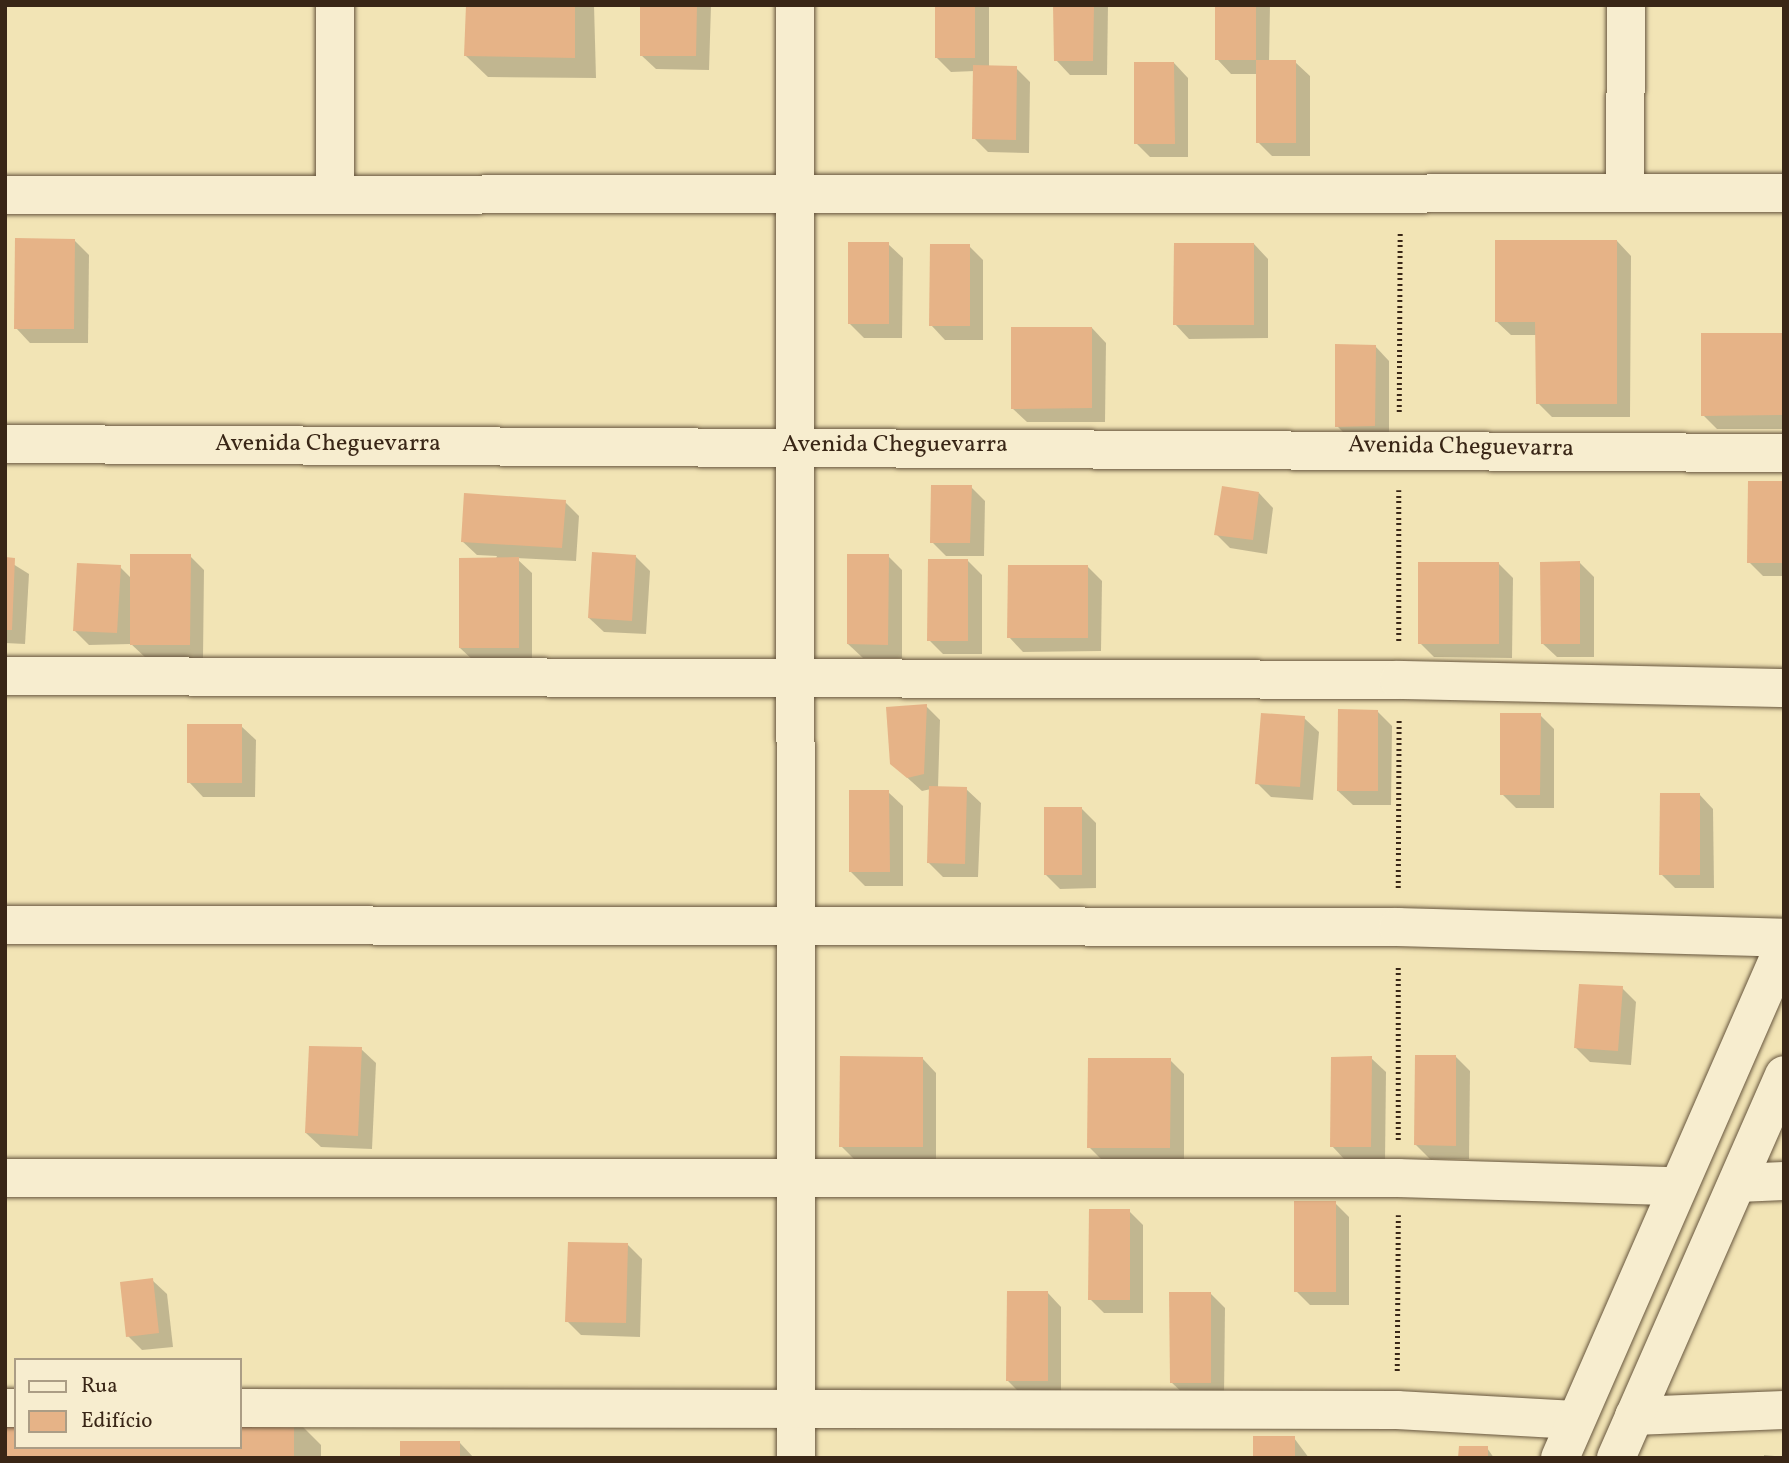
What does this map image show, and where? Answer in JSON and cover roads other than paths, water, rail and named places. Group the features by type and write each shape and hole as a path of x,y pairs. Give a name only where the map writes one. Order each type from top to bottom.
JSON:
{"street":[{"path":"335,5 335,195"},
{"path":"796,5 792,678 796,928 796,1458"},
{"path":"1625,193 1626,5"},
{"path":"5,195 1784,193"},
{"name":"Avenida Cheguevarra","path":"5,444 1398,447 1784,453"},
{"path":"5,676 1399,680 1784,688"},
{"path":"5,925 1398,927 1784,938"},
{"path":"1560,1458 1675,1186 1784,946"},
{"path":"1615,1458 1784,1075"},
{"path":"5,1178 1398,1178 1675,1186"},
{"path":"1738,1183 1784,1181"},
{"path":"242,1408 1397,1410 1574,1420"},
{"path":"1634,1416 1784,1410"}]}
